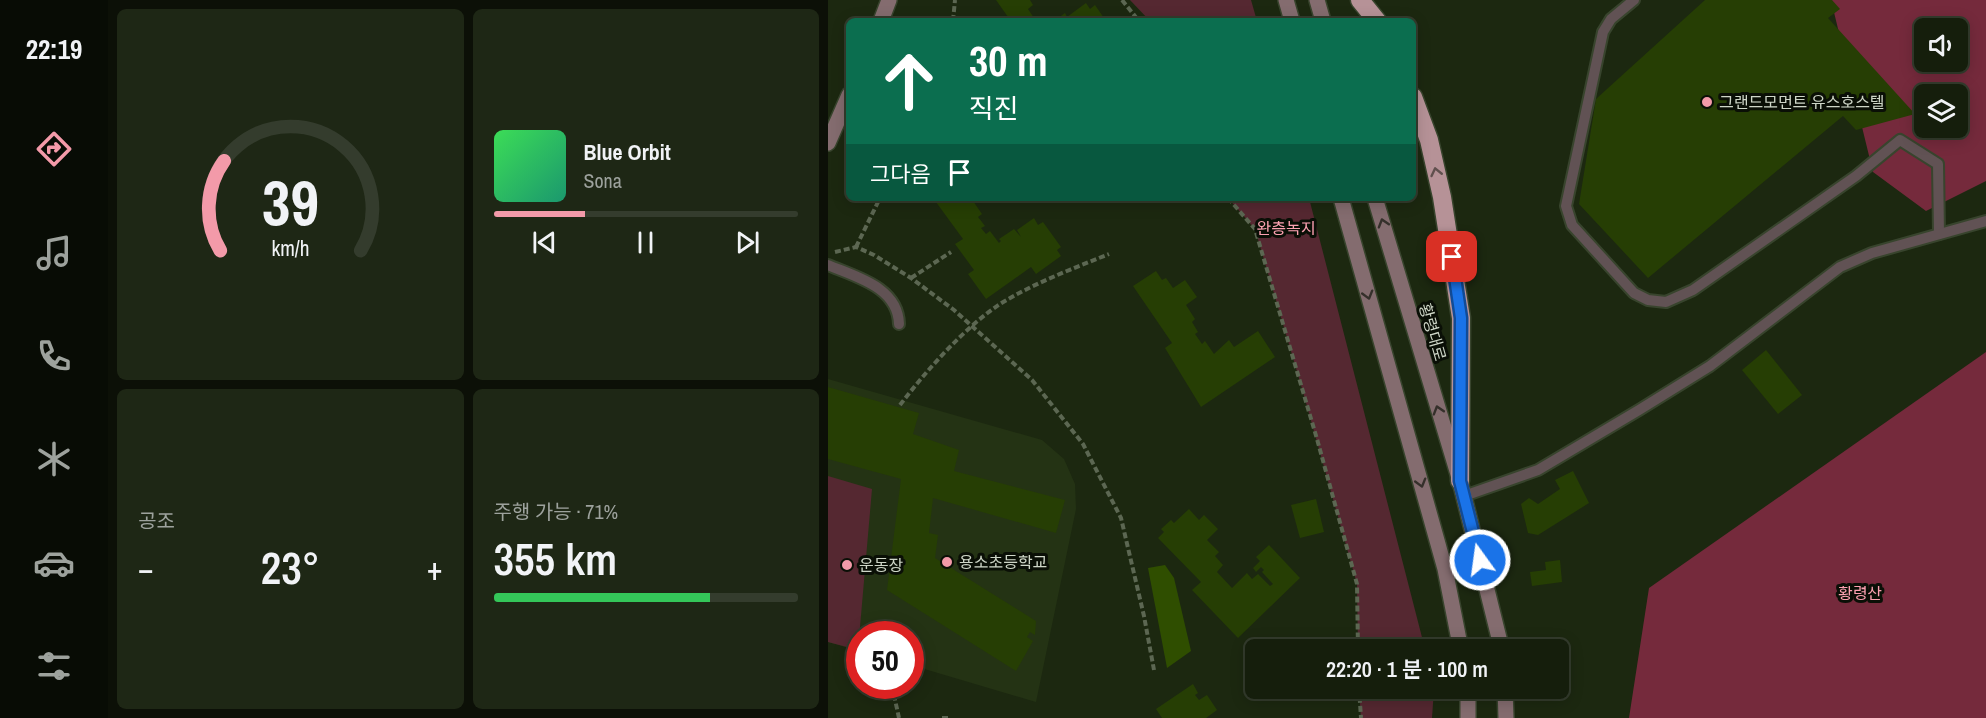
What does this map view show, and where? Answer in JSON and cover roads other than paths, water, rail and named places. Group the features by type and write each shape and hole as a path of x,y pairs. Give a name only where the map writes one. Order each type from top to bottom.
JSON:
{"highway":[{"path":"1360,0 1375,18"},
{"path":"1416,105 1429,140 1442,197 1461,318 1462,488"}],"main road":[{"path":"882,18 889,0"},
{"path":"1286,0 1291,18"},
{"path":"1317,0 1322,18"},
{"path":"828,143 846,102"},
{"path":"1342,201 1445,569 1459,639"},
{"name":"황령대로","path":"1376,201 1462,488 1499,639"},
{"path":"1468,699 1468,718"},
{"path":"1505,699 1506,718"}],"lane":[{"path":"1634,0 1611,19 1603,32 1566,206 1572,225 1634,293 1648,300 1666,302 1693,290 1856,176 1900,140 1938,164 1939,234"},
{"path":"1462,488 1538,470 1710,366 1840,267 1872,253 1986,220"},
{"path":"828,265 861,278 887,295 895,304 899,324"}],"place":[{"name":"그랜드모먼트 유스호스텔","path":"1707,102"},
{"name":"용소초등학교","path":"947,562"},
{"name":"운동장","path":"847,565"}],"park label":[{"name":"완층녹지","path":"1286,228"},
{"name":"황령산","path":"1860,593"}]}
